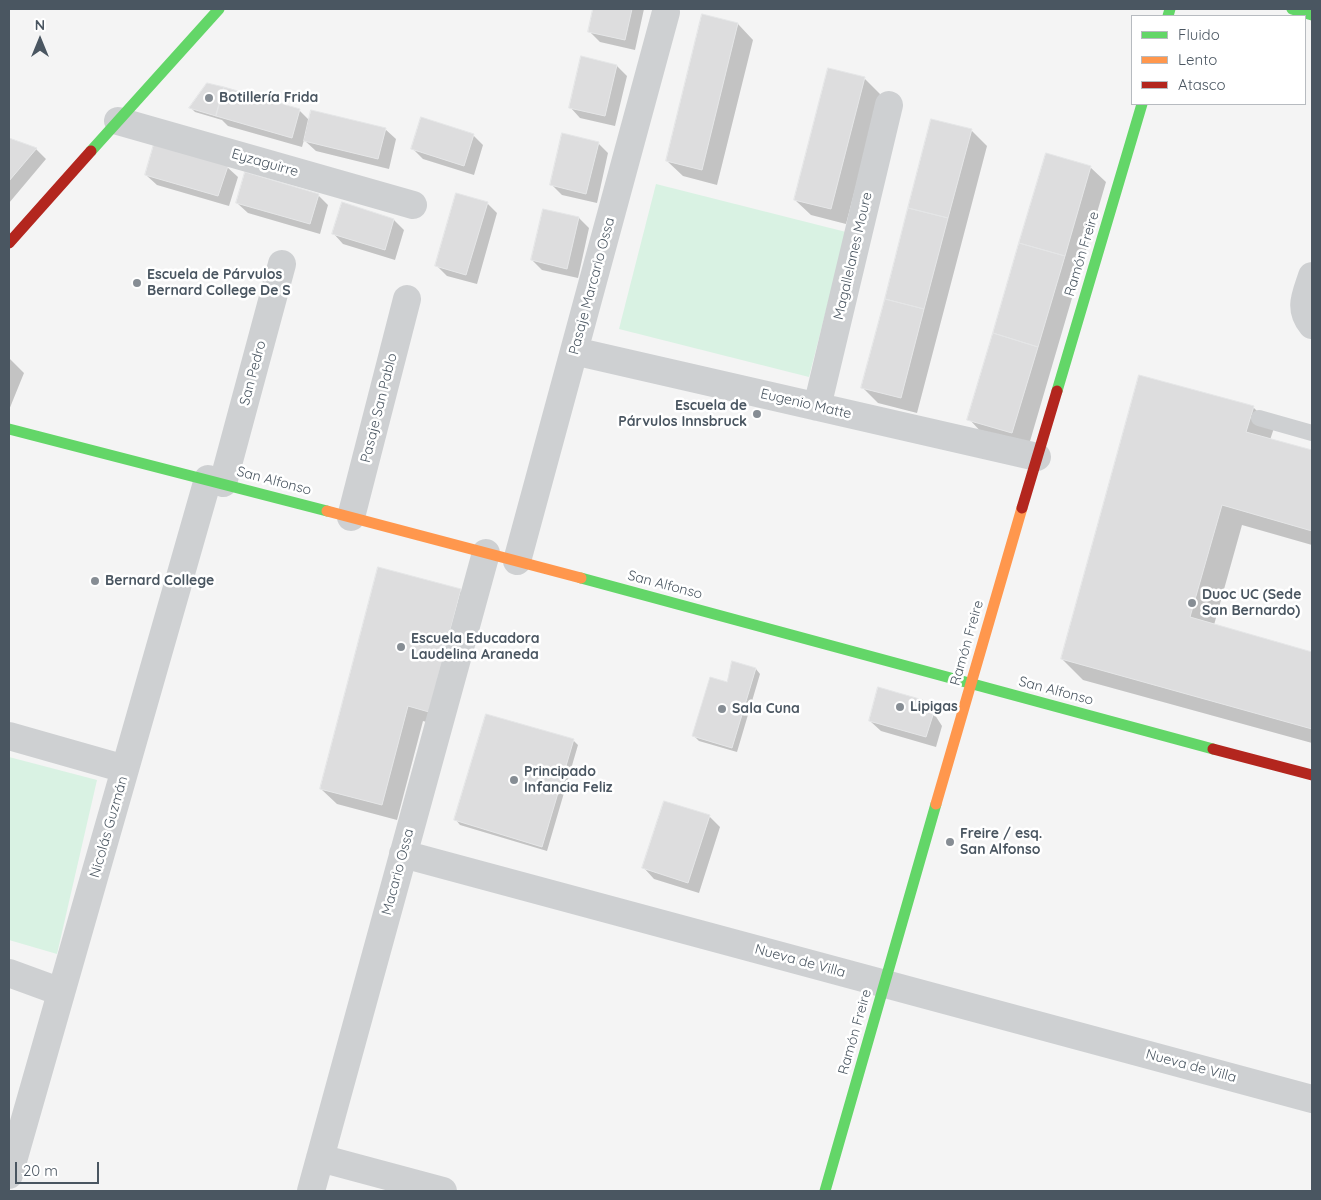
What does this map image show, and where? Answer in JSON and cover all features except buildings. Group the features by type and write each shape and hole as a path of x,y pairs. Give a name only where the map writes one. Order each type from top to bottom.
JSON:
{"street":[{"path":"9,243 219,9"},
{"path":"1292,9 1312,15"},
{"name":"Pasaje Marcario Ossa","path":"517,561 666,12"},
{"name":"Magallelanes Moure","path":"817,407 889,104"},
{"name":"Ramón Freire","path":"825,1191 970,684 1142,105"},
{"name":"Eyzaguirre","path":"118,121 413,205"},
{"name":"San Pedro","path":"216,481 282,264"},
{"path":"1312,276 1303,304 1306,318 1312,325"},
{"name":"Pasaje San Pablo","path":"351,517 407,299"},
{"name":"Eugenio Matte","path":"574,351 1037,457"},
{"name":"San Alfonso","path":"9,429 216,481 1312,775"},
{"name":"Nicolás Guzmán","path":"9,1175 125,769 216,481"},
{"name":"Macario Ossa","path":"311,1191 486,553"},
{"path":"9,736 125,769"},
{"name":"Nueva de Villa","path":"403,854 1312,1099"},
{"path":"9,973 61,992"},
{"path":"320,1158 443,1191"}],"lane":[{"path":"1259,418 1312,432"}],"green space":[{"path":"656,184 846,232 809,377 619,329"},
{"path":"9,757 97,780 57,954 9,940"}],"traffic: fast":[{"path":"91,151 219,9"},
{"path":"1168,15 1170,9"},
{"path":"1292,9 1312,15"},
{"path":"1057,391 1142,105"},
{"path":"9,429 327,511"},
{"path":"581,578 1213,749"},
{"path":"825,1191 936,804"}],"traffic: slow":[{"path":"936,804 1022,508"},
{"path":"327,511 581,578"}],"traffic: jam":[{"path":"9,243 91,151"},
{"path":"1022,508 1057,391"},
{"path":"1213,749 1312,775"}],"place":[{"name":"Botillería Frida","path":"209,98"},
{"name":"Escuela de Párvulos Bernard College De S","path":"137,283"},
{"name":"Escuela de Párvulos Innsbruck","path":"757,414"},
{"name":"Bernard College","path":"95,581"},
{"name":"Duoc UC (Sede San Bernardo)","path":"1192,603"},
{"name":"Escuela Educadora Laudelina Araneda","path":"401,647"},
{"name":"Lipigas","path":"900,707"},
{"name":"Sala Cuna","path":"722,709"},
{"name":"Principado Infancia Feliz","path":"514,780"},
{"name":"Freire / esq. San Alfonso","path":"950,842"}]}
